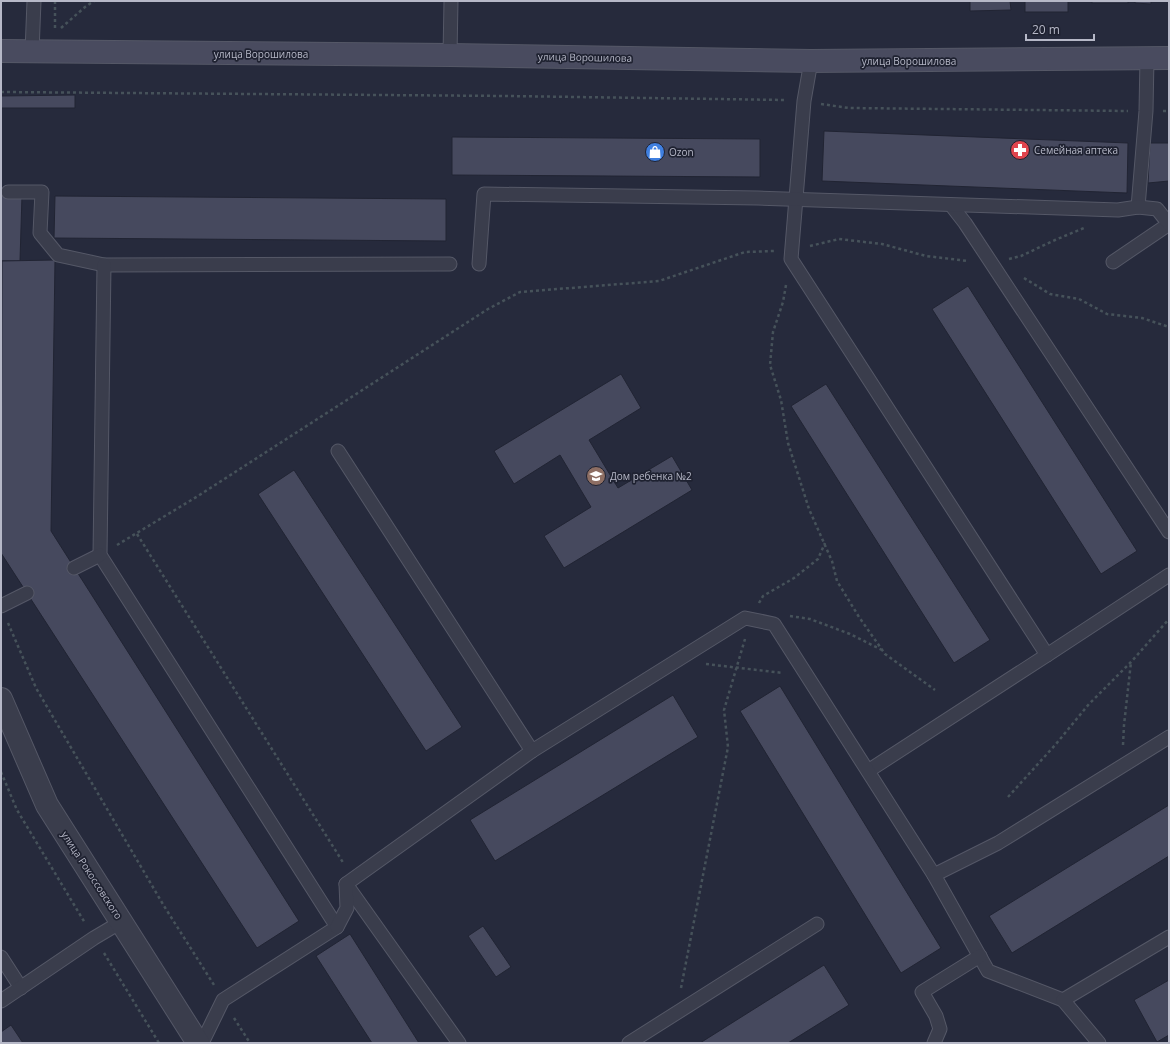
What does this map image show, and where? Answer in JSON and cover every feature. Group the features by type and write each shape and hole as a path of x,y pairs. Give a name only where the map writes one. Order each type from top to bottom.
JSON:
{"main road":[{"name":"улица Ворошилова","path":"1,52 450,55 811,61 1169,58"}],"street":[{"name":"улица Рокоссовского","path":"1,699 47,805 198,1043"}],"lane":[{"path":"32,52 34,1"},
{"path":"450,55 451,1"},
{"path":"1138,207 1146,111 1147,58"},
{"path":"811,61 804,101 792,254 1047,655"},
{"path":"8,192 42,192 40,233 58,255 104,264 450,264"},
{"path":"479,264 484,194 796,199 1118,210 1138,207 1157,209 1169,224 1113,262"},
{"path":"951,204 1169,532"},
{"path":"104,264 100,555 337,926"},
{"path":"338,451 532,751"},
{"path":"74,568 100,555"},
{"path":"868,772 1169,575"},
{"path":"1,606 27,593"},
{"path":"202,1043 223,1000 337,926 347,908 350,881 532,751 745,618 774,624 934,875 988,971 1063,1000 1099,1043"},
{"path":"934,875 998,843 1169,738"},
{"path":"350,881 459,1043"},
{"path":"1,1001 94,938 122,922"},
{"path":"629,1043 817,924"},
{"path":"1063,1000 1169,937"},
{"path":"934,1043 940,1030 936,1016 922,992 980,956"},
{"path":"1,957 21,988"}],"path":[{"path":"55,1 55,34"},
{"path":"59,30 94,1"},
{"path":"1,92 507,96 804,101 849,108 1146,111"},
{"path":"991,264 1021,256 1090,226 1118,210"},
{"path":"100,555 137,534 338,407 488,309 520,292 659,281 745,252 792,254 840,239 882,244 926,256 991,264 1018,274 1050,294 1079,299 1107,314 1142,318 1169,327"},
{"path":"792,254 783,302 773,332 770,364 781,400 788,443 809,508 832,561 837,581 859,617 885,654 935,690"},
{"path":"137,534 350,881"},
{"path":"682,1009 681,987 728,747 724,710 751,619 763,596 794,578 818,559 824,543"},
{"path":"790,616 810,619 850,634 883,650"},
{"path":"1008,797 1089,704 1131,662 1169,619"},
{"path":"7,623 36,688 164,906 250,1043"},
{"path":"676,661 784,673 810,681"},
{"path":"1126,764 1123,748 1124,726 1131,662"},
{"path":"1,772 17,810 159,1043"}],"building":[{"path":"970,1 1010,1 1011,10 970,11"},
{"path":"1025,1 1068,1 1068,12 1025,12"},
{"path":"1092,1 1128,1 1128,3 1092,3"},
{"path":"1135,1 1151,1 1151,4 1135,3"},
{"path":"75,95 75,108 1,108 1,96"},
{"path":"824,131 1128,143 1127,193 822,181"},
{"path":"452,137 760,139 760,177 452,175"},
{"path":"1150,143 1169,143 1169,181 1148,183"},
{"path":"1,195 22,195 20,261 1,261"},
{"path":"55,196 446,199 446,241 54,238"},
{"path":"55,260 51,531 299,921 257,948 1,553 2,261"},
{"path":"968,286 1137,551 1101,574 932,309"},
{"path":"621,374 641,408 589,440 618,488 672,456 692,490 564,568 544,536 591,507 560,455 514,484 494,451"},
{"path":"826,384 990,640 954,663 791,406"},
{"path":"294,470 462,727 426,751 258,494"},
{"path":"780,686 941,948 901,973 740,711"},
{"path":"673,695 698,737 495,861 470,820"},
{"path":"1169,805 1169,856 1012,953 989,916"},
{"path":"483,926 511,967 496,977 468,936"},
{"path":"350,934 419,1043 372,1043 316,956"},
{"path":"824,965 849,1005 788,1043 700,1043"},
{"path":"1169,980 1169,1035 1157,1042 1134,1000"},
{"path":"11,1025 23,1043 1,1043 1,1032"}],"place":[{"name":"Семейная аптека","path":"1020,150"},
{"name":"Ozon","path":"655,152"},
{"name":"Дом ребенка №2","path":"596,476"}]}
